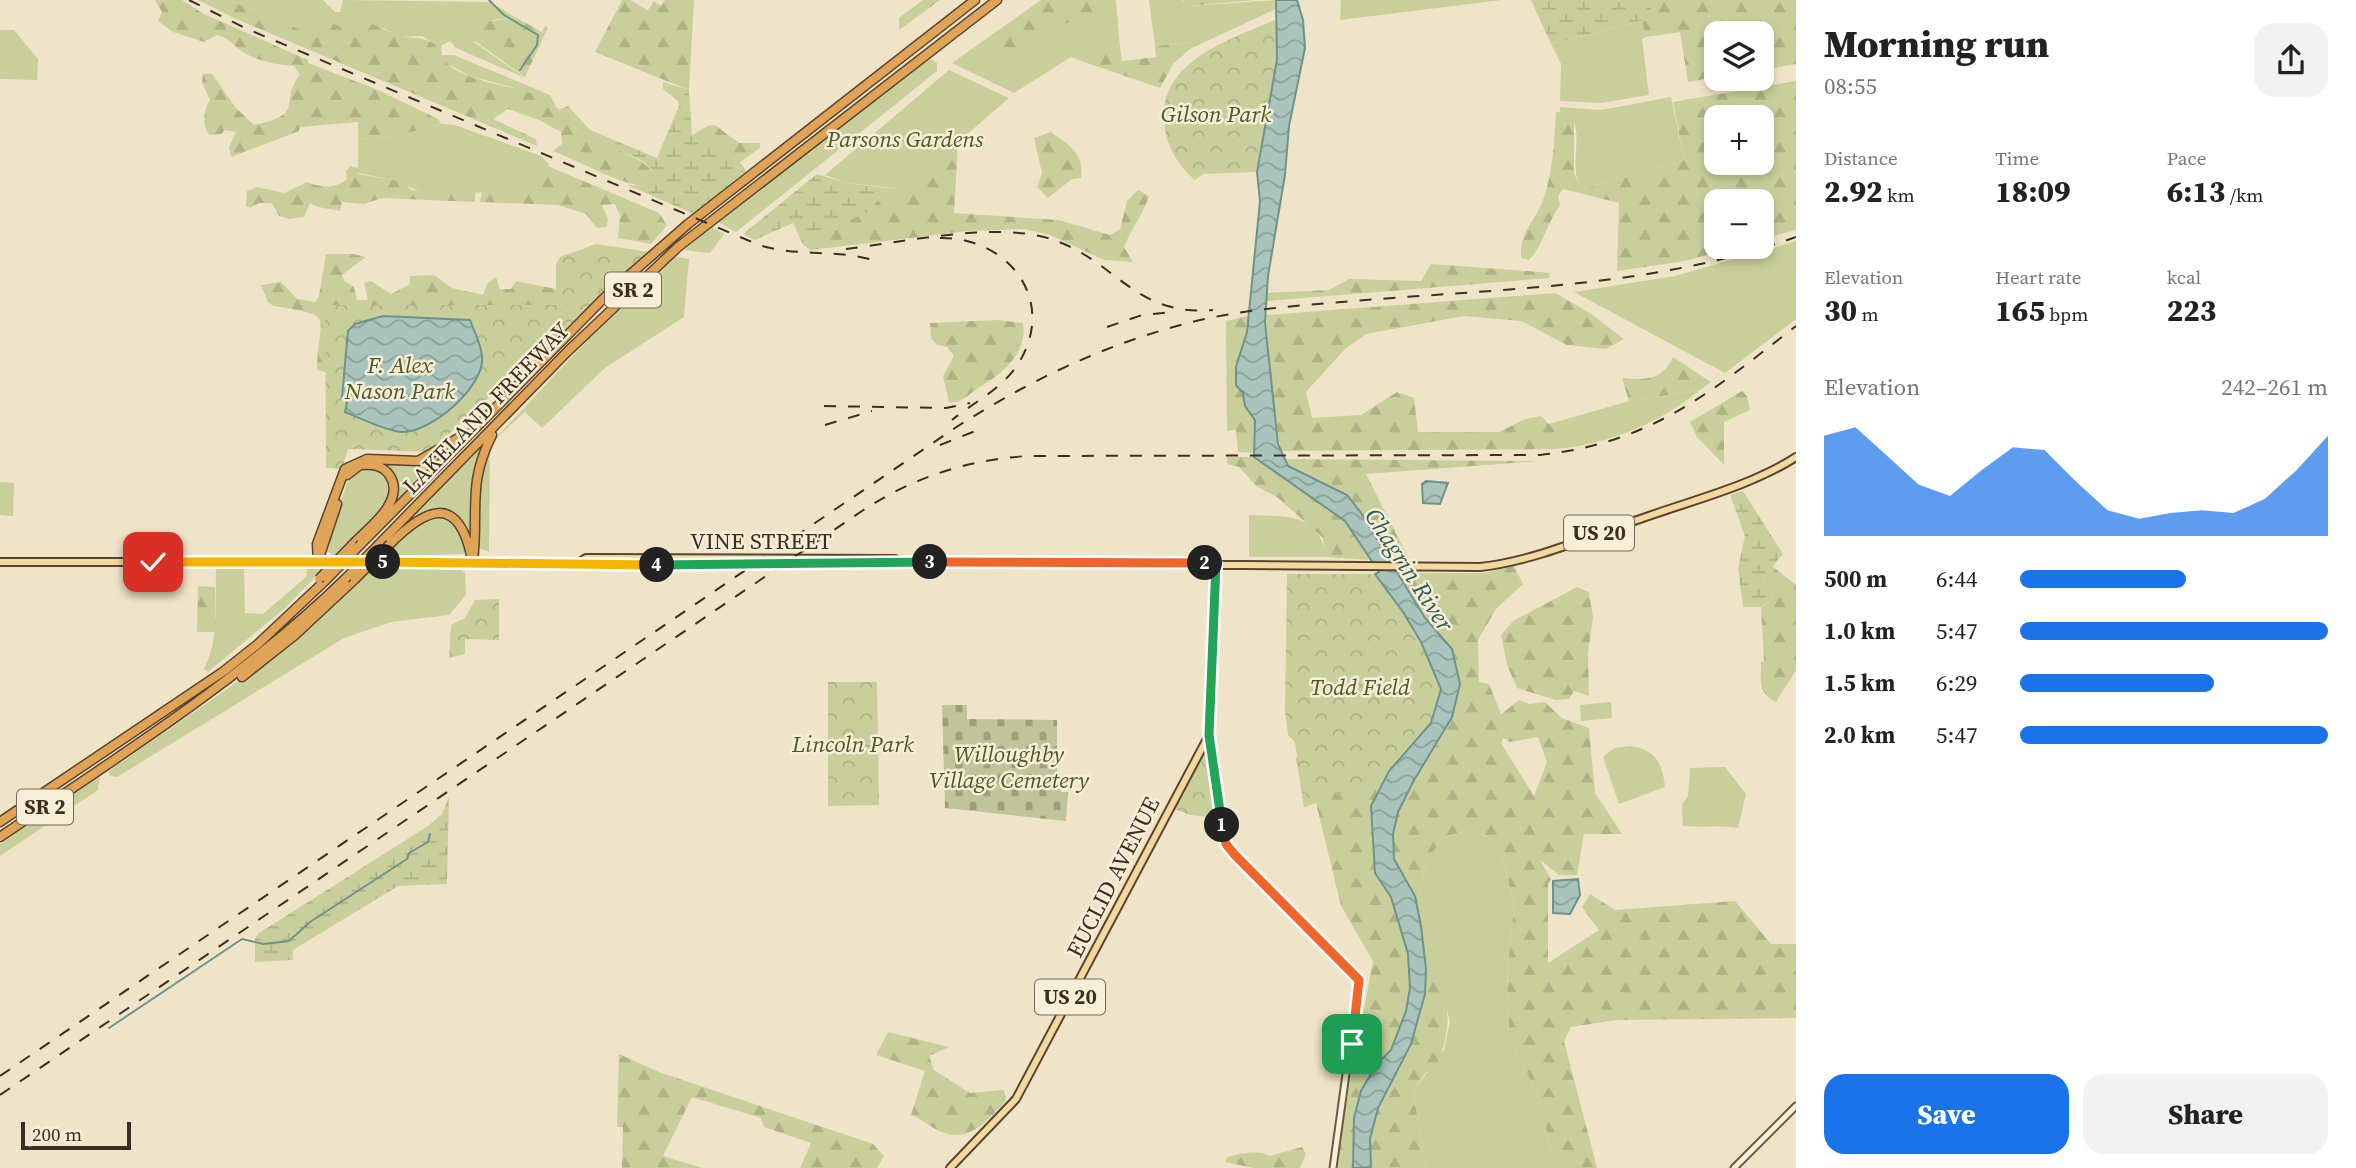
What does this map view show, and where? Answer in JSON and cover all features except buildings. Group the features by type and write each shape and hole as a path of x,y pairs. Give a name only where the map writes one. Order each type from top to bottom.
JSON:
{"highway":[{"name":"LAKELAND FREEWAY","path":"0,822 258,644 610,292 688,224 975,0"},
{"name":"LAKELAND FREEWAY","path":"0,838 171,721 262,654 350,579 379,544 568,351 678,247 997,0"},
{"path":"318,561 317,544 345,469 367,459 409,462 427,458 477,425"},
{"path":"473,561 475,477 478,461 495,428"},
{"path":"318,561 349,472 360,466 379,466 388,474 394,491 389,506 357,544"},
{"path":"350,579 421,516 443,513 455,518 465,530 473,561"}],"main road":[{"name":"US 20","path":"1216,564 1423,568 1480,567 1520,560 1771,472 1796,457"},
{"name":"VINE STREET","path":"0,562 1216,564"},
{"path":"1216,564 1209,735 1226,844 1359,980 1333,1168"},
{"name":"EUCLID AVENUE","path":"950,1168 1016,1099 1209,735"},
{"path":"1200,749 1211,750"},
{"path":"1734,1168 1796,1107"}],"green space":[{"path":"155,0 182,0 204,14 308,60 308,63 378,90 438,119 441,124 392,137 358,139 358,122 300,127 299,131 231,157 229,147 236,132 225,130 221,134 209,135 205,126 205,113 210,100 202,83 203,74 212,74 236,108 254,125 280,117 286,112 294,84 300,74 294,66 253,57 221,36 217,35 204,42 173,32 158,21 162,12"},
{"path":"198,0 229,0 301,30 332,23 350,31 356,27 342,21 343,17 350,17 397,35 430,41 435,44 443,59 456,70 471,77 541,97 555,106 578,130 633,157 651,169 655,176 644,186 611,177 553,151 562,144 561,132 539,120 508,109 493,119 536,139 537,146 236,19"},
{"path":"229,0 323,0 335,12 340,12 343,0 490,2 515,17 493,20 474,42 525,78 456,48 450,41 441,46 442,55 454,55 550,95 556,106 512,87 469,76 440,59 435,44 422,36 400,37 383,28 343,21 356,27 350,32 332,24 301,30"},
{"path":"622,0 630,0 648,10 654,1 661,6 665,0 694,0 689,90 595,52"},
{"path":"923,0 940,0 899,30 899,18"},
{"path":"1041,0 1116,0 1120,47 1088,53 1081,61 1071,57 1014,93 952,63"},
{"path":"1050,0 1111,0 1110,17 1064,24 1023,59 989,52 986,47"},
{"path":"1149,0 1182,0 1189,6 1276,0 1276,9 1190,49 1190,42 1155,46"},
{"path":"1183,0 1256,0 1188,6"},
{"path":"1341,0 1502,0 1340,20"},
{"path":"1531,0 1649,0 1653,18 1551,44"},
{"path":"1649,0 1796,0 1796,64 1774,68 1774,21 1704,21 1704,79 1688,82 1680,32 1646,37 1642,21 1653,18"},
{"path":"515,17 542,32 545,26 548,28 525,77 472,39 487,22"},
{"name":"Gilson Park","path":"1277,19 1277,60 1257,172 1203,174 1195,180 1172,151 1165,130 1164,107 1171,87 1198,57 1217,45"},
{"path":"1642,21 1646,37 1642,39 1649,95 1601,103 1560,101 1561,64 1551,44"},
{"path":"0,30 14,30 38,59 37,80 0,79"},
{"path":"1191,42 1190,49 1173,64 1160,88 1081,61 1088,53 1120,47 1122,61 1156,57 1155,46"},
{"path":"929,58 937,63 937,71 736,232 718,222"},
{"name":"Parsons Gardens","path":"949,70 1009,98 958,142 913,190 846,183 825,175"},
{"path":"1796,81 1796,230 1774,236 1774,189 1704,189 1704,256 1617,271 1619,203 1563,189 1558,196 1560,205 1538,248 1529,260 1522,258 1524,237 1542,203 1549,181 1556,112 1568,113 1574,118 1574,174 1582,189 1684,160 1673,102 1737,91 1774,91 1774,85"},
{"path":"663,82 689,90 692,136 740,162 746,171 694,214 627,185 644,186 655,176 645,163 637,158 588,137 558,110 568,106 590,130 657,158 679,106 678,101 663,89"},
{"path":"1671,97 1684,160 1582,189 1576,170 1576,129 1568,113 1560,113 1560,107 1601,110"},
{"path":"441,124 455,125 541,156 549,164 542,187 468,193 428,192 412,188 403,182 358,173 358,139 392,137"},
{"path":"715,125 739,143 760,143 760,148 740,162 691,136 707,126"},
{"path":"1051,132 1070,146 1078,156 1081,178 1072,179 1048,198 1037,187 1042,173 1034,138"},
{"path":"958,142 954,213 1059,220 1110,235 1120,229 1127,201 1138,190 1149,196 1124,247 1133,262 1104,260 1050,235 1024,229 968,231 811,250 803,245 818,232 869,212 886,188 913,189"},
{"path":"351,166 358,168 358,174 404,182 411,190 475,193 475,202 382,198 364,204 342,202 340,211 310,203 304,217 289,219 279,216 272,203 259,203 250,208 246,206 247,191 257,187 284,193 307,182 333,186 347,179 346,171"},
{"path":"548,166 659,213 667,225 651,244 618,238 620,215 615,204 602,205 608,219 607,227 597,228 586,214 558,205 480,202 482,192 542,187"},
{"path":"817,174 846,183 886,188 869,212 818,232 803,245 793,223 755,240 743,234"},
{"path":"712,227 724,234 710,253 684,250"},
{"path":"1796,241 1796,319 1725,373 1574,292 1675,276 1734,259 1774,259 1774,247"},
{"name":"F. Alex Nason Park","path":"596,244 650,252 429,452 348,449 342,469 326,468 325,305 562,305 560,257"},
{"path":"326,254 366,257 342,275 344,281 354,287 357,300 368,300 364,283 371,281 391,294 410,284 410,276 434,275 452,288 483,295 487,284 496,277 500,289 511,289 516,281 556,289 556,264 560,257 572,254 569,297 551,314 328,373 317,370 320,321 308,312 273,306 268,302 261,285 281,282 297,299 315,302 319,296"},
{"path":"676,257 689,259 684,317 605,368 542,428 525,412 490,444 585,343"},
{"path":"1431,264 1541,272 1549,273 1550,278 1266,301 1267,293 1329,290 1349,279 1421,281"},
{"path":"1555,293 1590,313 1624,339 1606,349 1567,345 1521,321 1464,316 1366,334 1345,349 1306,392 1312,418 1361,415 1397,392 1414,398 1418,432 1499,432 1525,419 1541,416 1556,431 1560,445 1555,449 1281,451 1274,412 1266,315"},
{"path":"1248,316 1236,385 1243,392 1245,406 1255,420 1254,453 1238,452 1236,430 1227,431 1226,321"},
{"path":"997,320 1023,323 1017,354 995,377 961,400 949,402 943,376 954,356 947,347 937,345 931,338 930,323"},
{"path":"1673,357 1711,382 1700,390 1629,401 1622,378 1639,379 1658,375"},
{"path":"1700,390 1668,413 1632,430 1594,443 1555,449 1559,444 1556,431 1549,424 1629,401"},
{"path":"1742,391 1747,396 1750,410 1724,422 1724,465 1697,437 1690,422"},
{"path":"483,443 473,480 473,541 462,522 448,512 430,510 410,518"},
{"path":"490,444 489,552 478,548 478,475"},
{"path":"454,445 390,511 396,493 377,460 405,464"},
{"path":"1227,457 1254,457 1287,479 1345,521 1370,560 1327,557 1322,537 1277,497 1256,486 1239,467 1227,464"},
{"path":"1285,459 1540,461 1366,474 1410,561 1391,560 1347,495 1288,466"},
{"path":"371,467 384,477 389,488 387,500 370,525 336,557 325,550 349,477 358,469"},
{"path":"0,482 14,483 13,516 0,515"},
{"path":"1743,491 1783,554 1763,578 1773,599 1761,607 1743,607 1738,568 1745,536 1730,495"},
{"path":"433,515 456,526 466,550 463,554 381,557 398,539"},
{"path":"1249,515 1288,517 1308,524 1316,531 1327,557 1249,557"},
{"path":"371,566 461,570 465,573 466,595 449,615 391,622 344,638 117,777 110,776 108,773 112,769 280,650 312,624"},
{"path":"1514,566 1523,584 1496,609 1478,640 1479,682 1489,684 1501,714 1519,700 1529,704 1545,702 1562,718 1589,728 1595,793 1622,834 1584,834 1577,875 1559,875 1540,860 1551,879 1548,884 1548,963 1599,930 1582,907 1590,894 1615,910 1735,901 1771,944 1796,944 1796,1018 1616,1020 1571,1027 1564,1041 1597,1168 1555,1168 1540,1100 1509,1037 1507,973 1514,906 1501,849 1492,840 1476,832 1461,832 1443,838 1427,860 1417,905 1395,863 1394,829 1402,803 1444,732 1455,708 1459,682 1451,648 1422,615 1399,573 1484,573","holes":["1538,737 1547,762 1534,796 1501,743 1503,738 1510,742"]},
{"path":"1772,566 1796,585 1796,670 1776,702 1763,690 1761,680 1761,662 1764,661 1761,607 1773,599 1763,578"},
{"path":"216,568 244,568 245,613 263,614 306,577 307,568 323,569 285,608 208,672 204,669 215,632"},
{"name":"Todd Field","path":"1287,574 1375,574 1403,612 1430,659 1441,690 1431,723 1400,756 1385,777 1304,807 1295,742 1288,735 1285,710"},
{"path":"198,586 215,587 216,632 197,632"},
{"path":"1577,587 1589,592 1593,617 1588,653 1589,696 1574,691 1569,699 1556,700 1517,688 1507,665 1501,635 1513,621"},
{"path":"499,599 499,640 465,639 465,654 449,658 451,625 465,618 475,600"},
{"name":"Lincoln Park","path":"828,682 877,682 879,805 828,806"},
{"path":"1611,702 1612,718 1581,721 1580,705"},
{"name":"Willoughby Village Cemetery","path":"942,705 967,705 967,719 1057,720 1057,782 1060,783 1061,792 1068,792 1066,821 945,808"},
{"path":"1630,746 1652,754 1660,764 1665,787 1619,804 1603,757 1614,748"},
{"path":"1205,752 1208,753 1217,818 1190,815 1174,809"},
{"path":"1296,757 1350,790 1385,777 1371,806 1375,873 1391,897 1408,954 1410,988 1406,1011 1391,1050 1376,1065 1361,1091 1354,1118 1353,1168 1337,1168 1338,1147 1373,961 1341,906 1316,803 1304,807"},
{"path":"1725,767 1746,794 1738,828 1683,826 1682,804 1688,797 1690,768"},
{"path":"100,776 98,790 0,856 0,844"},
{"path":"449,797 447,884 398,886 293,950 293,960 255,962 255,938 259,933 428,826 442,814"},
{"path":"1461,832 1476,832 1492,840 1501,849 1514,906 1507,973 1509,1037 1540,1100 1555,1168 1426,1168 1413,1091 1444,1050 1450,1022 1443,993 1426,969 1417,905 1427,860 1433,847 1443,838"},
{"path":"1426,969 1436,979 1442,991 1448,1016 1445,1042 1436,1067 1426,1072 1413,1091 1426,1168 1371,1168 1369,1151 1375,1118 1414,1034 1422,1007"},
{"path":"888,1032 949,1047 929,1056 934,1070 970,1093 1004,1090 1006,1101 987,1121 964,1134 941,1132 911,1115 925,1071 876,1055"},
{"path":"619,1054 659,1072 873,1144 884,1156 877,1168 800,1168 811,1143 764,1127 761,1118 692,1097 663,1156 702,1168 622,1168 623,1127 617,1127"},
{"path":"1302,1147 1306,1154 1300,1168 1254,1168 1225,1162 1228,1157 1244,1153 1255,1152 1270,1156"}],"water":[{"path":"1276,0 1297,0 1303,20 1305,48 1289,126 1285,175 1268,276 1265,322 1278,444 1288,466 1347,495 1361,513 1425,618 1452,649 1460,684 1452,717 1413,782 1398,812 1393,834 1394,859 1415,896 1421,926 1426,969 1425,994 1411,1044 1378,1108 1370,1139 1371,1168 1353,1168 1354,1118 1361,1091 1376,1065 1391,1050 1406,1011 1410,988 1408,954 1391,897 1375,873 1371,806 1389,771 1431,723 1441,689 1421,642 1375,574 1379,572 1345,521 1254,457 1255,420 1245,406 1243,393 1236,385 1236,367 1247,332 1260,201 1257,172 1277,60"},
{"path":"383,316 470,320 480,347 481,368 466,394 440,417 413,431 388,429 345,412 348,398 342,397 348,331 355,324"},
{"path":"1426,481 1448,483 1440,504 1423,503 1422,484"},
{"path":"1578,879 1580,895 1570,914 1553,913 1553,881"}],"waterway":[{"path":"489,0 504,15 538,35 537,45 520,70"},
{"path":"109,1028 242,939 264,944 289,941 310,922 407,859 409,853 428,842 430,834"}],"railway":[{"path":"189,0 245,28 759,245 788,251 873,260"},
{"path":"846,249 946,235 1022,233 1044,237 1068,246 1089,257 1142,295 1162,304 1185,310 1213,310"},
{"path":"0,1076 955,428 1043,378 1104,350 1200,320 1289,306 1537,287 1642,275 1745,253 1796,237"},
{"path":"940,238 965,241 987,248 1006,261 1020,277 1029,296 1032,318 1029,340 1011,373 996,388 952,420"},
{"path":"1107,327 1142,315 1172,312"},
{"path":"0,1095 862,511 920,480 961,466 1027,456 1540,455 1580,449 1615,439 1678,411 1707,393 1796,326"},
{"path":"824,406 946,408 970,403"},
{"path":"825,425 872,411"},
{"path":"940,445 983,428"}],"route":[{"path":"153,562 473,561 580,562 586,565 899,562 1216,564 1209,735 1226,844 1359,980 1352,1044"}],"water label":[{"name":"Chagrin River","path":"1409,570"}]}
